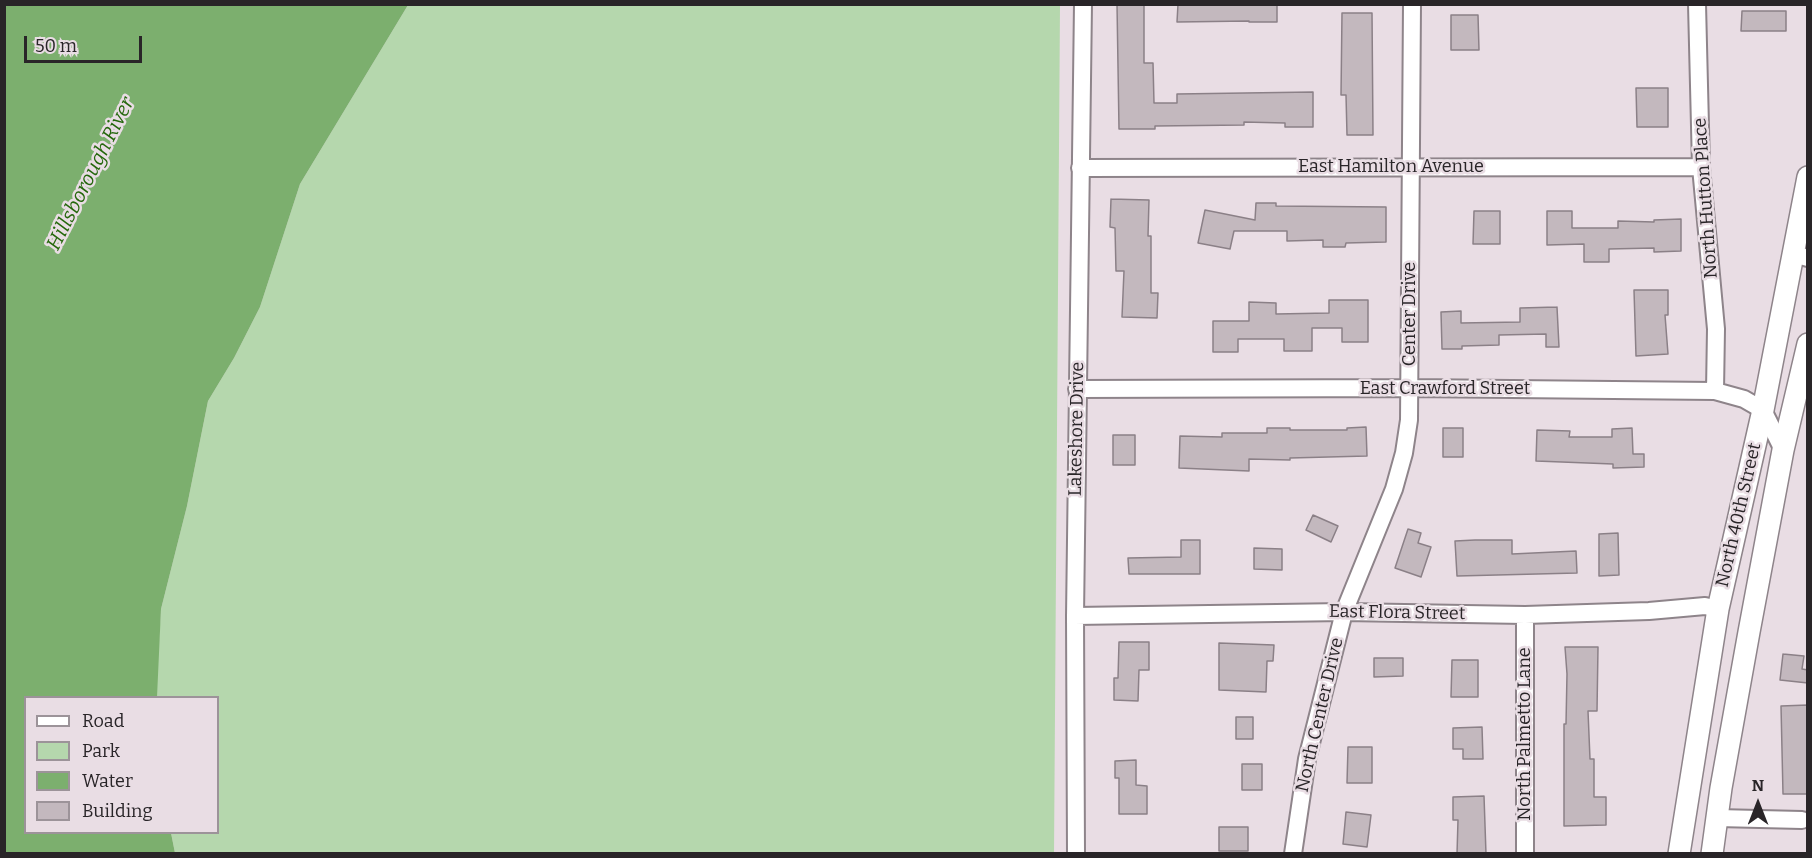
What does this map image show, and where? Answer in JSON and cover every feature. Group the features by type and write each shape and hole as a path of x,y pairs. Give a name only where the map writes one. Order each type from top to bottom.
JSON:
{"main road":[{"name":"North 40th Street","path":"1679,854 1718,609 1800,256 1808,177"},
{"name":"North 40th Street","path":"1712,854 1723,777 1783,450 1808,344"}],"street":[{"name":"Lakeshore Drive","path":"1076,854 1077,389 1083,4"},
{"name":"Center Drive","path":"1344,612 1394,489 1404,453 1409,420 1412,4"},
{"name":"North Hutton Place","path":"1697,4 1701,166 1716,328 1715,391"},
{"name":"East Hamilton Avenue","path":"1080,168 1701,166"},
{"name":"East Crawford Street","path":"1077,389 1410,388 1715,391 1744,399 1763,410"},
{"path":"1763,410 1783,450"},
{"name":"East Flora Street","path":"1076,616 1344,612 1525,615 1649,611 1705,606 1718,609"},
{"name":"North Center Drive","path":"1293,854 1306,759 1344,612"},
{"name":"North Palmetto Lane","path":"1525,615 1525,854"},
{"path":"1717,818 1802,820"}],"green space":[{"path":"408,5 1060,5 1054,853 175,853 171,834 219,834 219,696 157,696 161,609 187,506 208,401 234,358 260,307 300,184"}],"water":[{"name":"Hillsborough River","path":"5,4 408,5 300,184 260,307 234,358 208,401 187,506 161,609 157,696 24,696 24,834 171,834 175,853 5,853"}],"building":[{"path":"1117,4 1144,4 1144,63 1153,63 1154,103 1177,103 1177,94 1313,92 1313,127 1285,127 1285,123 1244,122 1244,125 1155,126 1155,129 1119,129"},
{"path":"1178,4 1277,4 1277,22 1177,22"},
{"path":"1742,11 1786,11 1786,31 1741,31"},
{"path":"1342,13 1372,13 1373,135 1347,135 1346,95 1341,95"},
{"path":"1451,15 1478,15 1479,50 1451,50"},
{"path":"1636,88 1668,88 1668,127 1637,127"},
{"path":"1111,199 1149,200 1151,293 1158,293 1157,318 1122,317 1124,271 1116,271 1115,228 1110,227"},
{"path":"1256,203 1276,203 1276,206 1386,207 1386,242 1346,243 1345,247 1323,247 1323,240 1287,241 1287,231 1234,231 1230,249 1198,243 1205,210 1255,220"},
{"path":"1474,211 1500,211 1500,244 1473,244"},
{"path":"1547,211 1572,211 1572,228 1618,228 1618,221 1654,222 1654,220 1681,219 1681,251 1654,252 1654,248 1609,249 1609,262 1584,262 1584,244 1547,245"},
{"path":"1634,290 1668,290 1668,315 1665,315 1668,354 1636,356"},
{"path":"1329,300 1368,300 1368,342 1342,342 1342,328 1312,328 1312,351 1284,351 1284,339 1238,339 1238,352 1213,352 1213,321 1249,321 1249,302 1276,303 1276,314 1329,313"},
{"path":"1557,307 1559,347 1546,347 1546,334 1499,335 1499,345 1442,349 1441,312 1461,311 1461,323 1520,322 1520,308"},
{"path":"1366,427 1367,456 1290,458 1290,460 1249,459 1249,471 1179,468 1180,436 1222,437 1222,433 1267,433 1267,428 1347,430 1347,428"},
{"path":"1443,428 1463,428 1463,457 1443,457"},
{"path":"1632,428 1633,454 1644,454 1644,467 1613,468 1613,464 1536,461 1537,430 1570,431 1569,437 1612,437 1612,429"},
{"path":"1113,435 1135,435 1135,465 1113,465"},
{"path":"1313,515 1338,526 1331,542 1306,530"},
{"path":"1408,529 1421,533 1418,543 1431,547 1421,577 1395,568"},
{"path":"1618,533 1619,575 1599,576 1599,534"},
{"path":"1181,540 1200,540 1200,574 1129,574 1128,558 1181,557"},
{"path":"1512,540 1512,554 1576,551 1577,573 1457,576 1455,541"},
{"path":"1254,548 1282,549 1282,570 1254,569"},
{"path":"1119,642 1149,642 1149,670 1139,670 1138,701 1114,700 1114,678 1118,678"},
{"path":"1219,643 1274,645 1273,661 1267,661 1266,692 1219,690"},
{"path":"1565,647 1598,647 1597,711 1588,711 1590,759 1594,759 1594,797 1606,797 1606,825 1564,826 1564,724 1566,724 1567,674"},
{"path":"1783,654 1804,656 1802,669 1808,670 1808,683 1780,680"},
{"path":"1374,658 1403,658 1403,676 1374,677"},
{"path":"1452,660 1478,660 1478,697 1451,697"},
{"path":"1808,705 1808,794 1783,794 1781,706"},
{"path":"1236,717 1253,717 1253,739 1236,739"},
{"path":"1482,727 1483,759 1463,759 1463,749 1453,749 1453,728"},
{"path":"1348,747 1372,747 1372,783 1347,783"},
{"path":"1136,760 1136,785 1147,786 1147,814 1119,814 1119,778 1115,778 1115,761"},
{"path":"1242,764 1262,764 1262,790 1242,790"},
{"path":"1484,796 1486,854 1457,854 1458,820 1453,820 1453,797"},
{"path":"1346,812 1371,815 1367,847 1343,844"},
{"path":"1219,827 1248,827 1248,851 1219,851"}]}
